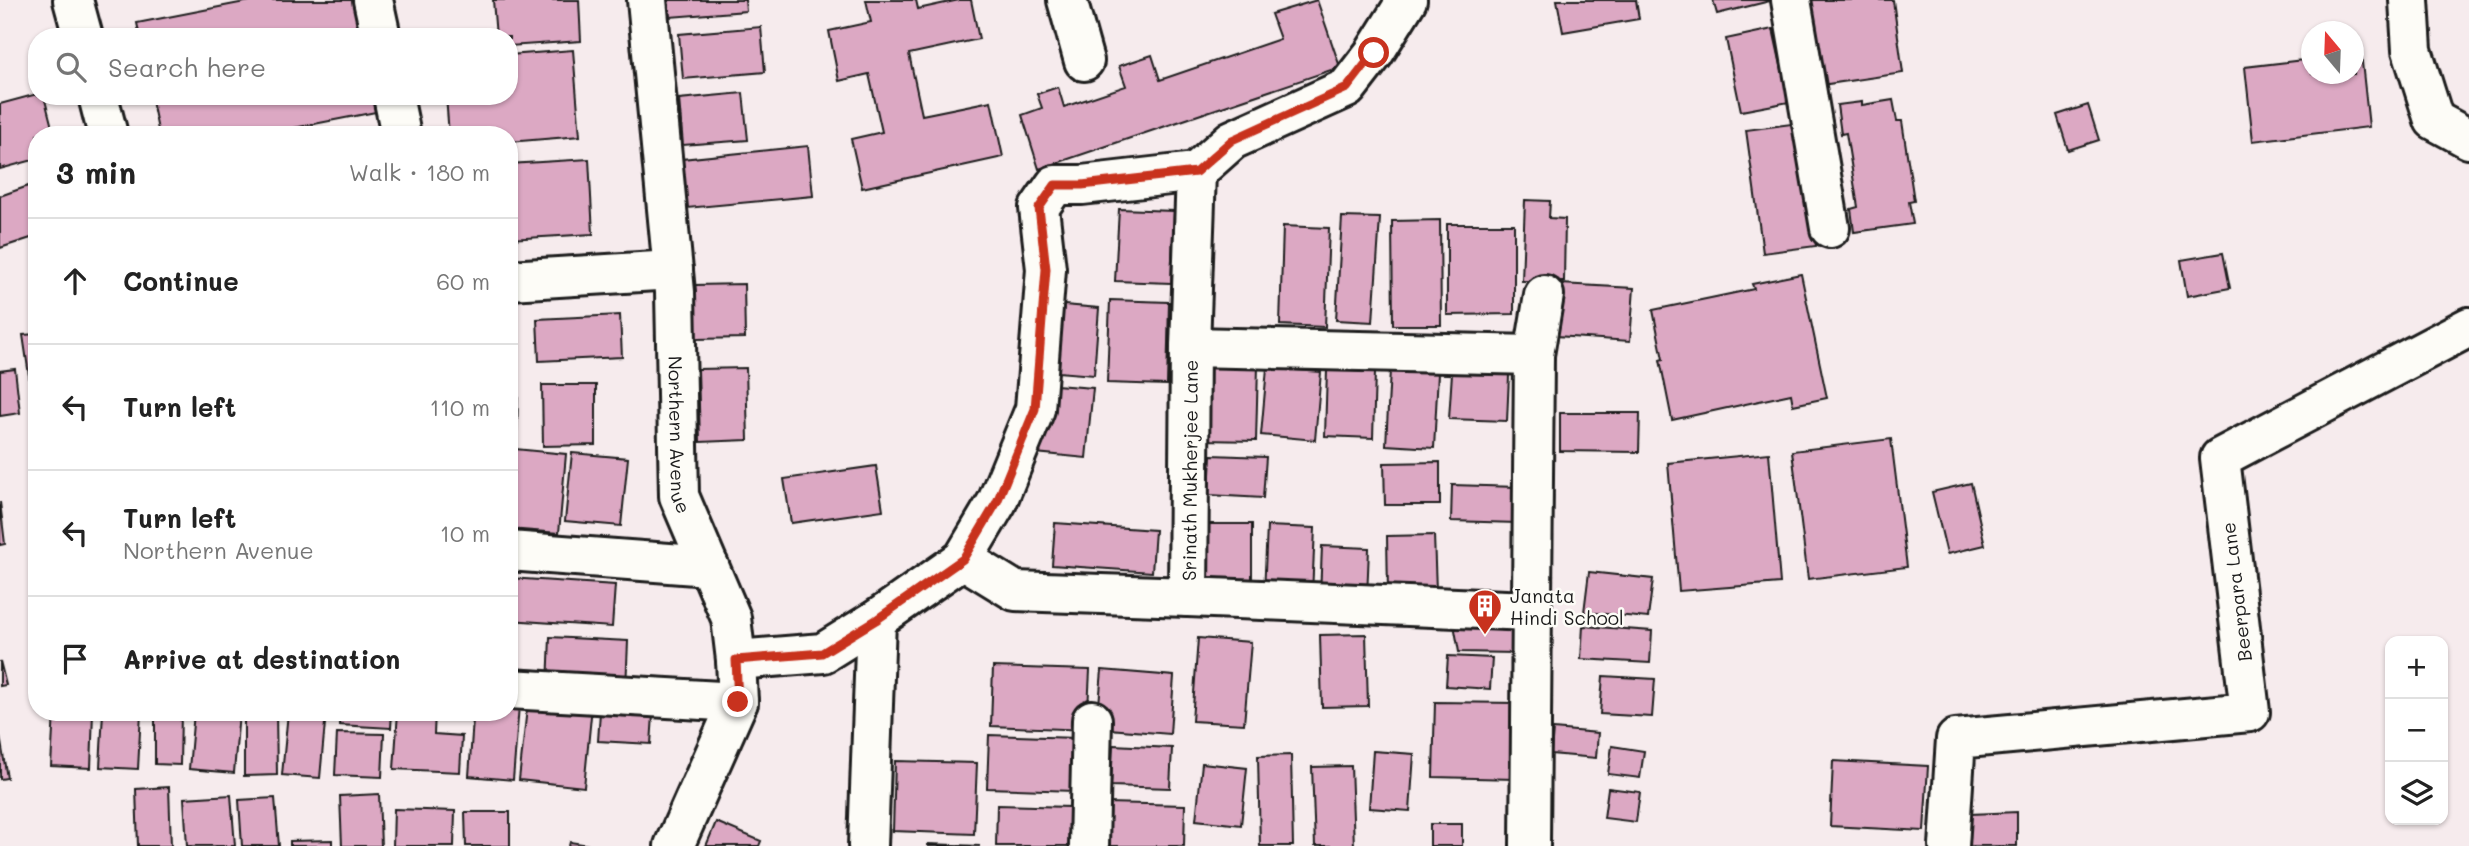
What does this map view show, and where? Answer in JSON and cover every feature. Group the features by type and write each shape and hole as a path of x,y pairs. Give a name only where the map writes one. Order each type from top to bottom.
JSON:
{"street":[{"path":"73,0 81,28"},
{"path":"373,0 379,28"},
{"name":"Northern Avenue","path":"647,0 673,270 679,496 731,618 738,702 674,846"},
{"path":"1067,0 1084,61"},
{"path":"736,660 822,653 876,620 963,559 997,502 1035,409 1046,269 1039,208 1055,185 1082,185 1196,172 1232,140 1347,88 1374,53 1406,0"},
{"path":"1791,0 1830,228"},
{"path":"2409,0 2412,50 2434,120 2469,139"},
{"path":"100,105 106,126"},
{"path":"1190,346 1196,172"},
{"path":"518,279 673,270"},
{"path":"1530,846 1534,355 1544,295"},
{"name":"Beerpara Lane","path":"1949,846 1956,739 2250,712 2220,458 2469,327"},
{"name":"Srinath Mukherjee Lane","path":"1530,611 1188,597 1190,346 1534,355"},
{"path":"518,552 709,566"},
{"path":"963,559 1015,591 1188,597"},
{"path":"868,846 876,620"},
{"path":"518,690 738,702"},
{"path":"1089,846 1092,720"}],"building":[{"path":"255,0 364,0 370,28 138,28 137,23"},
{"path":"493,0 579,0 581,41 518,45 518,28 495,28"},
{"path":"668,0 745,0 746,11 670,17"},
{"path":"866,0 916,0 918,9 971,0 979,39 909,54 922,115 991,101 1003,157 862,188 851,139 882,132 869,74 839,81 829,31 871,22"},
{"path":"1317,0 1340,67 1039,169 1022,115 1042,108 1037,94 1058,87 1064,107 1126,86 1119,66 1152,55 1160,80 1280,39 1271,14"},
{"path":"1557,0 1636,0 1639,19 1563,32"},
{"path":"1713,0 1774,0 1717,14"},
{"path":"1809,0 1893,0 1903,73 1821,85"},
{"path":"761,27 765,72 683,79 679,34"},
{"path":"1773,29 1789,102 1741,111 1726,39"},
{"path":"573,50 580,136 518,141 518,126 448,126 447,105 518,105 518,54"},
{"path":"2301,60 2301,84 2364,84 2364,81 2369,127 2253,141 2245,67"},
{"path":"743,93 748,140 683,145 679,99"},
{"path":"28,96 28,105 46,105 52,126 28,126 28,161 0,169 0,104"},
{"path":"1893,100 1897,121 1902,121 1914,201 1909,202 1913,224 1854,232 1851,209 1858,207 1846,133 1841,134 1837,105 1862,102 1862,105"},
{"path":"153,105 385,105 386,110 304,126 157,126"},
{"path":"2088,105 2099,140 2068,150 2057,115"},
{"path":"1799,123 1816,246 1763,253 1746,130"},
{"path":"808,146 813,196 687,208 682,159"},
{"path":"589,159 593,234 518,238 518,163"},
{"path":"28,186 28,239 0,248 0,196"},
{"path":"1525,200 1550,201 1549,218 1565,219 1564,281 1522,281"},
{"path":"1119,209 1174,211 1171,283 1115,281"},
{"path":"1342,217 1380,218 1373,322 1336,320"},
{"path":"1440,220 1441,325 1393,325 1392,221"},
{"path":"1447,224 1514,224 1514,314 1447,315"},
{"path":"1283,226 1329,228 1325,327 1280,325"},
{"path":"2223,253 2230,288 2187,296 2181,260"},
{"path":"1801,274 1827,398 1793,405 1791,394 1672,420 1653,310 1754,289 1752,284"},
{"path":"744,284 745,338 696,339 695,285"},
{"path":"1560,284 1634,288 1630,341 1556,336"},
{"path":"1110,300 1169,302 1167,385 1107,383"},
{"path":"1052,304 1099,308 1094,375 1046,371"},
{"path":"620,315 622,357 539,361 537,319"},
{"path":"23,335 28,335 28,369"},
{"path":"1203,364 1258,365 1256,441 1202,440"},
{"path":"746,368 748,440 700,442 698,369"},
{"path":"1267,368 1321,372 1315,440 1261,435"},
{"path":"15,369 20,413 0,416 0,371"},
{"path":"1327,370 1375,372 1373,438 1325,436"},
{"path":"1390,370 1438,373 1434,448 1386,445"},
{"path":"1452,373 1509,375 1507,421 1449,419"},
{"path":"1043,384 1093,388 1086,458 1036,453"},
{"path":"542,385 596,385 596,445 543,446"},
{"path":"1560,413 1640,413 1639,452 1560,451"},
{"path":"1891,439 1907,567 1808,579 1792,451"},
{"path":"518,449 566,454 559,533 518,530"},
{"path":"572,453 628,458 621,526 565,521"},
{"path":"1769,453 1780,583 1679,591 1668,463"},
{"path":"1211,455 1266,457 1263,498 1209,495"},
{"path":"1440,462 1440,505 1385,505 1384,463"},
{"path":"876,466 883,510 791,523 784,479"},
{"path":"1971,483 1985,545 1947,554 1932,492"},
{"path":"1452,485 1518,487 1517,523 1451,521"},
{"path":"0,502 5,544 0,545"},
{"path":"1055,523 1155,530 1152,572 1052,565"},
{"path":"1196,524 1252,524 1252,588 1196,588"},
{"path":"1267,526 1315,528 1312,594 1264,593"},
{"path":"1434,535 1436,591 1388,592 1387,536"},
{"path":"1322,546 1369,548 1367,598 1320,597"},
{"path":"1589,572 1653,579 1648,618 1584,612"},
{"path":"518,579 615,585 612,627 518,621"},
{"name":"Janata Hindi School","path":"1512,618 1516,653 1459,652 1453,619"},
{"path":"1583,626 1652,631 1650,663 1581,659"},
{"path":"1366,634 1368,706 1322,707 1320,635"},
{"path":"550,637 628,641 626,689 548,686"},
{"path":"1198,638 1251,642 1244,724 1192,721"},
{"path":"1448,656 1492,658 1490,689 1446,686"},
{"path":"0,661 6,685 0,686"},
{"path":"993,667 1090,670 1087,730 991,726"},
{"path":"1102,670 1174,676 1170,734 1097,728"},
{"path":"1603,676 1655,679 1652,717 1600,714"},
{"path":"528,699 592,706 584,787 519,780"},
{"path":"1435,702 1517,703 1515,779 1433,777"},
{"path":"600,712 653,715 651,744 598,741"},
{"path":"54,721 93,721 91,768 51,766"},
{"path":"103,721 141,721 138,769 100,767"},
{"path":"155,721 181,721 180,765 155,764"},
{"path":"193,721 238,721 234,773 189,769"},
{"path":"244,721 276,721 277,775 244,776"},
{"path":"287,721 325,721 320,778 282,775"},
{"path":"339,721 391,721 391,728 339,725"},
{"path":"397,721 435,721 434,734 462,736 460,772 394,769"},
{"path":"473,721 518,721 513,780 469,776"},
{"path":"1553,729 1598,733 1596,758 1551,754"},
{"path":"337,733 384,734 382,777 335,775"},
{"path":"989,735 1076,738 1074,791 987,788"},
{"path":"0,736 7,778 0,779"},
{"path":"1113,745 1172,748 1170,788 1111,786"},
{"path":"1612,746 1644,751 1640,778 1608,774"},
{"path":"1373,751 1414,754 1410,811 1369,808"},
{"path":"1291,755 1293,846 1260,846 1258,756"},
{"path":"895,761 977,763 974,834 893,831"},
{"path":"1833,761 1928,766 1924,831 1830,826"},
{"path":"1202,763 1247,768 1241,825 1196,820"},
{"path":"1351,766 1354,846 1315,846 1312,767"},
{"path":"169,787 171,846 138,846 136,789"},
{"path":"1608,788 1640,792 1636,822 1604,818"},
{"path":"379,794 381,846 342,846 340,796"},
{"path":"231,795 235,846 187,846 184,798"},
{"path":"275,798 279,846 242,846 239,800"},
{"path":"1106,803 1185,805 1184,846 1104,846"},
{"path":"997,805 1070,807 1069,846 996,846"},
{"path":"394,809 455,811 454,846 393,846"},
{"path":"465,812 510,812 510,846 466,846"},
{"path":"2017,812 2017,846 1970,846 1970,814"},
{"path":"716,822 761,841 759,846 706,846"},
{"path":"1430,824 1462,824 1462,846 1430,846"},
{"path":"332,840 332,846 290,846 290,841"},
{"path":"570,842 595,846 569,846"},
{"path":"928,844 980,846 928,846"}],"place":[{"name":"Janata Hindi School","path":"1485,636"}],"route":[{"path":"738,702 736,660 822,653 876,620 963,559 997,502 1035,409 1046,269 1039,208 1055,185 1082,185 1196,172 1232,140 1347,88 1374,53"}]}
